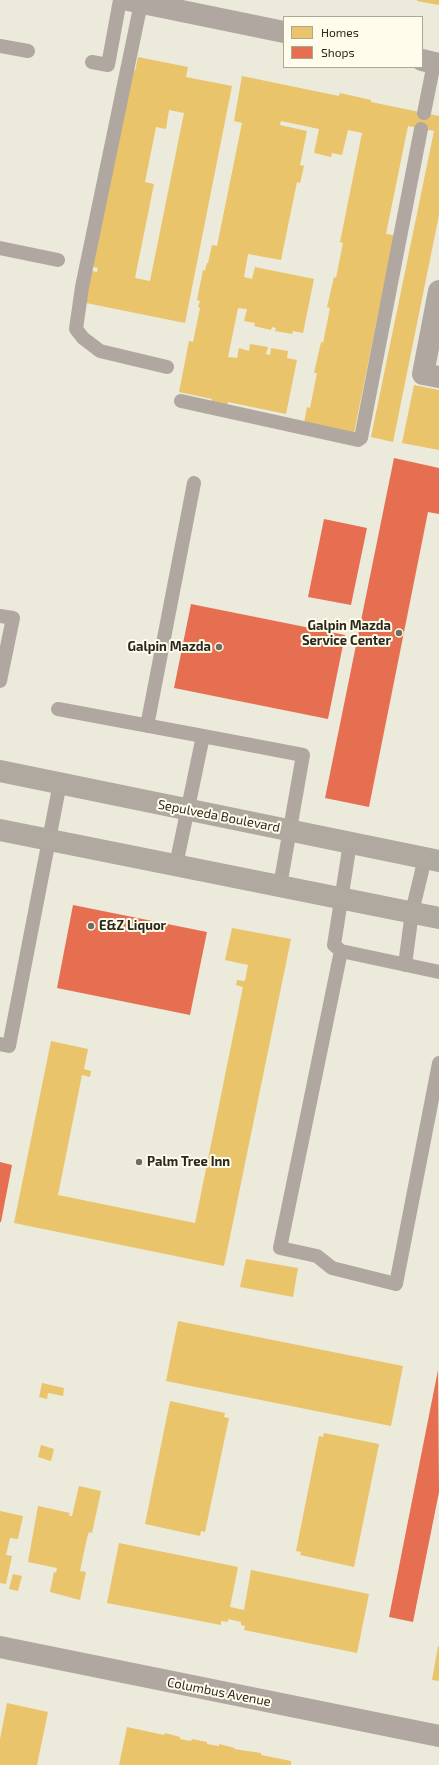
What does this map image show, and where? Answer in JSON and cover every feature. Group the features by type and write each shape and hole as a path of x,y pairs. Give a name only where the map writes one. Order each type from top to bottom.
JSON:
{"main road":[{"name":"Sepulveda Boulevard","path":"0,771 432,859"},
{"path":"0,830 439,918"}],"street":[{"path":"130,1 283,32"},
{"path":"439,291 423,374 439,377"},
{"name":"Columbus Avenue","path":"0,1648 439,1736"}],"lane":[{"path":"92,62 108,65 130,1"},
{"path":"130,1 76,329 83,338 100,351 167,367"},
{"path":"0,46 28,51"},
{"path":"424,113 432,62"},
{"path":"181,401 358,440 361,438 421,129"},
{"path":"0,248 58,260"},
{"path":"147,726 194,483"},
{"path":"0,616 13,618 0,681"},
{"path":"58,709 303,755 280,886"},
{"path":"176,865 189,810 202,736"},
{"path":"0,1044 9,1046 60,783"},
{"path":"350,843 340,898 334,946 341,952 439,972"},
{"path":"405,965 412,912 432,859"},
{"path":"341,952 280,1248 317,1256 332,1268 396,1284 439,1063"}],"building: Homes":[{"path":"439,0 439,5 417,1"},
{"path":"138,57 188,67 186,77 232,86 185,323 81,302 87,270 97,272 98,268 93,267 132,70 135,71","holes":["169,110 184,113 150,281 135,278 154,184 145,182 156,127 166,129"]},
{"path":"242,76 339,96 340,93 371,100 371,102 439,116 439,215 393,442 371,437 434,131 408,126 386,234 394,235 354,433 304,423 307,407 310,408 317,373 314,373 321,342 323,343 330,308 327,307 334,277 336,278 343,243 340,242 362,133 348,130 342,155 332,153 331,157 314,153 319,129 281,121 280,125 307,131 300,165 304,166 300,183 297,182 281,260 248,254 244,277 252,279 255,267 314,279 303,333 293,331 292,334 275,331 276,328 272,327 271,330 254,326 255,323 244,321 247,309 238,308 228,357 237,358 239,348 249,351 250,344 268,347 266,354 270,355 271,348 288,351 287,358 297,360 286,414 228,402 227,405 211,402 212,399 179,392 189,341 193,342 200,308 198,307 200,301 197,300 203,270 205,271 208,263 212,245 217,246 242,123 234,121"},
{"path":"414,385 439,390 439,450 402,443"},
{"path":"232,928 291,939 224,1266 14,1223 51,1041 88,1049 84,1069 91,1071 90,1077 82,1075 58,1195 195,1223 243,987 236,985 237,980 245,981 248,965 225,960"},
{"path":"246,1259 298,1268 293,1297 240,1287"},
{"path":"178,1321 403,1366 391,1426 166,1381"},
{"path":"42,1383 64,1388 63,1396 48,1393 47,1399 39,1397"},
{"path":"170,1401 225,1413 224,1417 229,1418 205,1532 201,1531 200,1536 145,1524"},
{"path":"324,1433 379,1444 354,1567 300,1555 301,1552 296,1551 319,1436 323,1437"},
{"path":"41,1445 54,1449 51,1461 38,1457"},
{"path":"79,1486 101,1491 92,1533 89,1532 87,1538 80,1571 86,1572 80,1600 50,1592 54,1572 56,1573 57,1568 28,1562 38,1506 70,1513 69,1516 72,1516"},
{"path":"0,1511 23,1516 18,1539 10,1538 6,1555 12,1556 6,1584 0,1583"},
{"path":"119,1543 238,1567 230,1607 244,1610 251,1570 369,1594 357,1653 244,1630 245,1626 241,1625 241,1622 228,1619 228,1622 221,1621 221,1625 107,1603"},
{"path":"13,1574 22,1576 18,1591 9,1589"},
{"path":"439,1646 439,1681 432,1680"},
{"path":"7,1703 48,1712 37,1765 0,1765 0,1739"},
{"path":"127,1727 164,1735 165,1733 180,1737 180,1739 191,1741 192,1739 207,1742 207,1744 219,1746 219,1744 235,1748 234,1749 261,1753 261,1755 291,1761 291,1765 119,1765"}],"building: Shops":[{"path":"394,458 439,468 439,514 428,512 369,807 325,798"},
{"path":"324,519 367,528 351,605 308,597"},
{"path":"191,604 345,635 328,719 174,688"},
{"path":"73,905 207,932 190,1015 57,988"},
{"path":"0,1162 12,1165 1,1222 0,1222"},
{"path":"438,1370 439,1492 413,1622 389,1617"}],"place":[{"name":"Galpin Mazda Service Center","path":"399,633"},
{"name":"Galpin Mazda","path":"219,647"},
{"name":"E&Z Liquor","path":"91,926"},
{"name":"Palm Tree Inn","path":"139,1162"}]}
